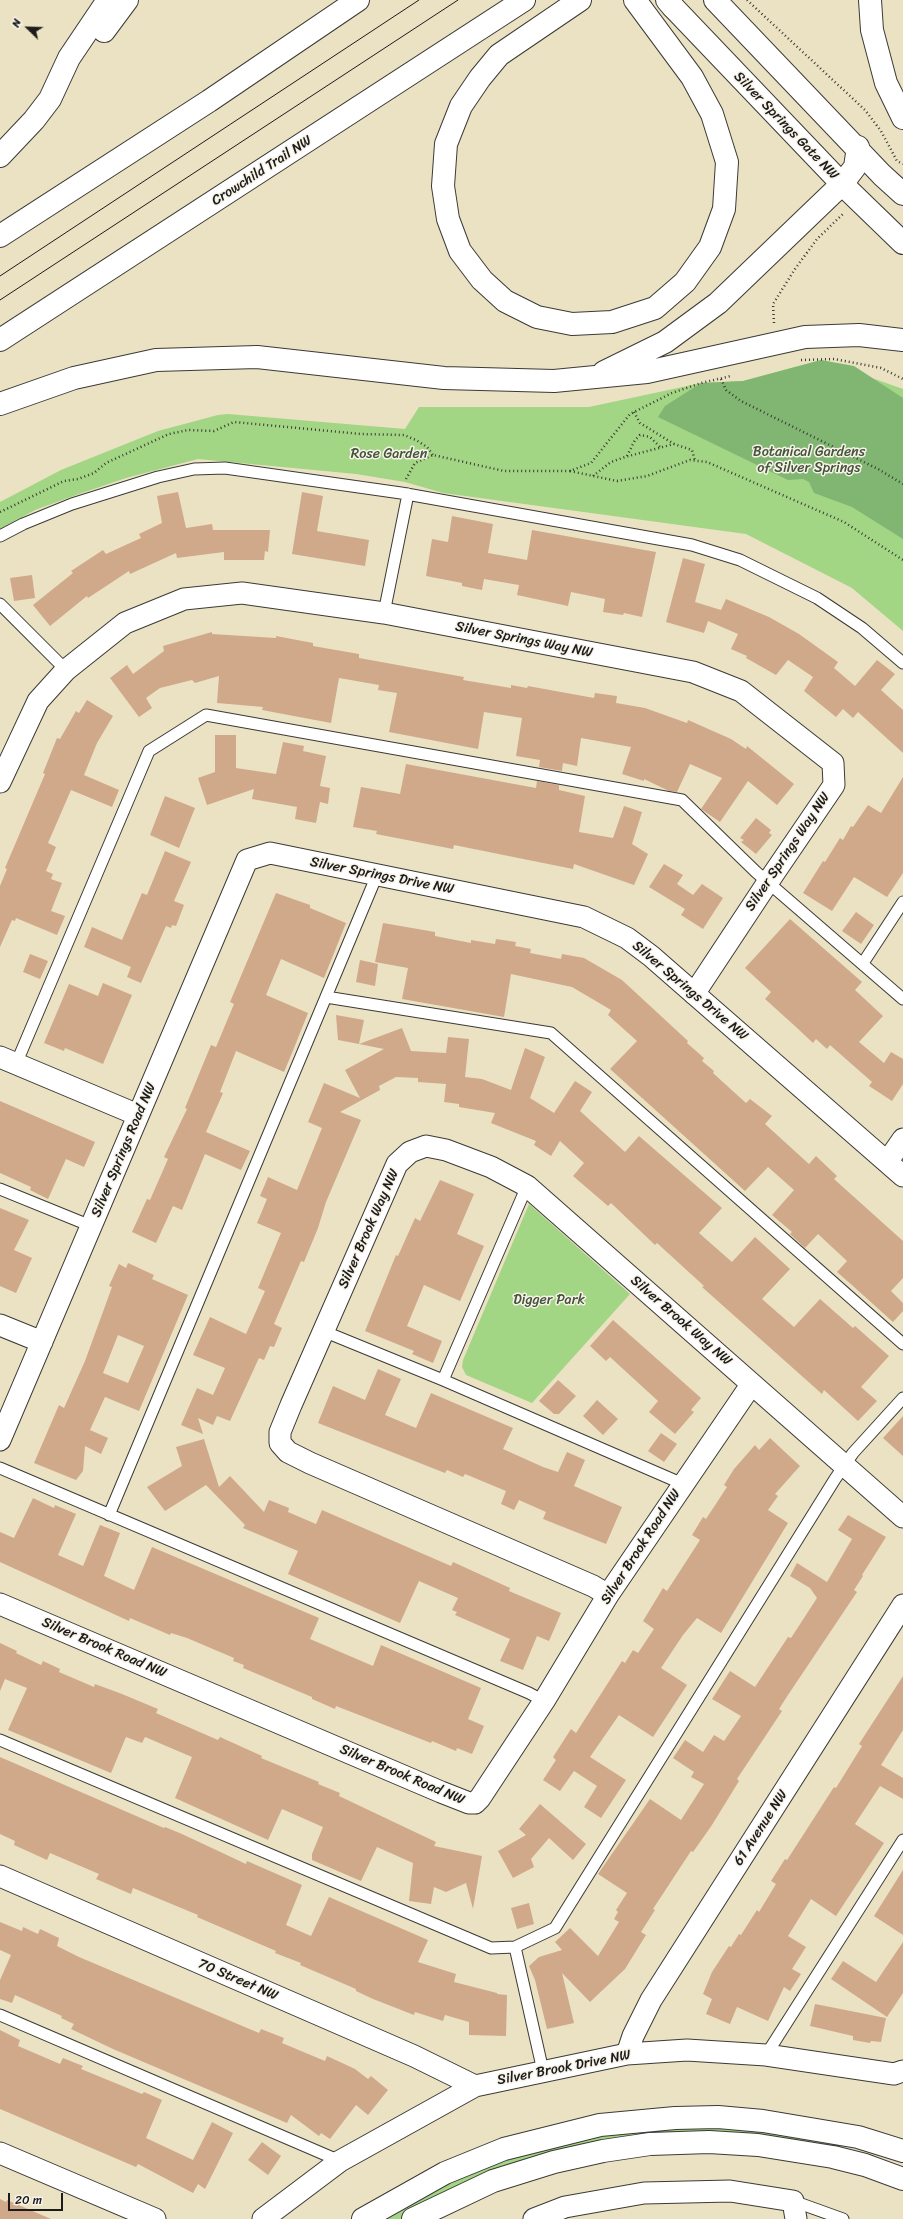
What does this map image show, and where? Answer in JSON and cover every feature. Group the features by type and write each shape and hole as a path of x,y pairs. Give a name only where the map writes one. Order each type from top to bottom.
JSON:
{"main road":[{"path":"50,99 69,58 108,0"},
{"path":"0,156 34,120 128,0"},
{"path":"0,236 202,105 358,0"},
{"name":"Crowchild Trail NW","path":"0,340 524,0"},
{"path":"580,0 499,55 480,78 461,106 446,144 443,186 448,219 460,251 482,280 505,301 537,317 572,324 612,322 655,308 685,282 710,247 724,210 727,162 709,108 692,77 635,0"},
{"path":"715,0 903,194"},
{"path":"870,0 872,30 884,76 903,118"},
{"name":"Silver Springs Gate NW","path":"670,3 842,184 903,243"},
{"path":"590,378 665,342 718,303 842,184 855,167 858,148"},
{"path":"0,404 74,378 156,360 257,357 444,378 554,381 647,372 806,337 859,335 903,340"},
{"path":"363,2219 445,2173 504,2150 600,2125 675,2118 718,2117 809,2128 858,2137 903,2151"},
{"path":"413,2219 501,2178 561,2160 603,2151 650,2144 709,2142 758,2145 833,2157 865,2165 903,2179"}],"street":[{"name":"Silver Springs Way NW","path":"0,782 38,701 66,670 125,623 184,599 242,593 384,613 693,672 741,692 833,763 834,785 694,994"},
{"name":"Silver Springs Drive NW","path":"247,860 270,853 584,917 627,938 651,956 903,1176"},
{"name":"Silver Springs Road NW","path":"0,1440 247,860"},
{"path":"8,1061 138,1116"},
{"path":"887,1162 903,1139"},
{"name":"Silver Brook Way NW","path":"608,1595 593,1586 288,1452 280,1443 280,1432 397,1164 410,1152 426,1146 446,1150 491,1167 527,1186 751,1385 903,1516"},
{"path":"0,1325 42,1342"},
{"name":"Silver Brook Road NW","path":"0,1604 469,1803 475,1803 480,1798 544,1701 608,1595 751,1385"},
{"name":"61 Avenue NW","path":"627,2054 633,2036 651,2000 903,1605"},
{"name":"70 Street NW","path":"0,1876 414,2056 475,2086"},
{"name":"Silver Brook Drive NW","path":"263,2219 340,2161 475,2086 627,2054 687,2050 766,2056 894,2074 903,2071"},
{"path":"0,2152 155,2219"},
{"path":"534,2219 565,2208 644,2193 730,2191 795,2210"}],"lane":[{"path":"0,536 23,524 72,504 158,477 194,469 225,468 405,494 692,545 740,560 817,598 862,628 903,663"},
{"path":"384,613 405,494"},
{"path":"0,604 66,670"},
{"path":"8,1061 149,751 206,715 682,800 768,882 903,999"},
{"path":"109,1515 377,875"},
{"path":"863,963 903,902"},
{"path":"326,997 551,1033 903,1344"},
{"path":"443,1380 527,1186"},
{"path":"0,1189 91,1226"},
{"path":"323,1332 443,1380 683,1484"},
{"path":"0,1740 491,1948 515,1947 555,1928 845,1465 903,1398"},
{"path":"0,1468 529,1693 544,1701"},
{"path":"766,2056 903,1840"},
{"path":"515,1947 543,2071"},
{"path":"0,2015 340,2161"},
{"path":"795,2210 843,2219"}],"path":[{"path":"747,0 864,110 880,130 897,161"},
{"path":"774,326 773,304 795,269 817,239 846,212"},
{"path":"796,360 834,359 881,368 903,379"},
{"path":"570,471 591,463 609,442 617,428 634,412 679,390 736,374"},
{"path":"721,379 726,390 741,401 878,469 903,484"},
{"path":"634,412 640,423 674,444 692,450 695,461"},
{"path":"0,512 64,481 78,479 94,473 106,463 169,434 188,430 214,431 234,422 361,434 404,435 427,447 433,455"},
{"path":"627,456 635,440 640,436 650,436 660,447"},
{"path":"593,476 611,462 627,456 674,444"},
{"path":"405,494 409,472 415,463 433,455 504,471 570,471 617,482 647,476 690,460 707,462 844,522 903,560"}],"green space":[{"name":"Botanical Gardens of Silver Springs","path":"821,360 903,389 903,631 852,588 746,534 443,493 405,482 356,474 198,459 126,478 79,494 35,510 0,529 0,502 61,470 158,431 218,415 228,414 405,429 419,407 589,407 701,383 743,381"},
{"path":"821,360 854,366 903,398 903,539 852,507 814,493 809,482 803,479 788,480 658,417 665,406 701,383 743,381"},
{"name":"Digger Park","path":"529,1204 630,1294 532,1403 466,1375 462,1367 463,1360"},
{"path":"697,2124 811,2133 810,2143 668,2137 410,2213 400,2219 375,2219 451,2178 557,2141"}],"building":[{"path":"178,492 186,528 212,524 213,530 270,530 268,552 265,551 264,560 224,560 224,552 177,558 176,553 130,574 129,571 88,598 87,596 50,626 33,605 73,573 71,571 103,550 106,554 141,538 139,534 162,523 157,496"},
{"path":"302,492 323,496 317,531 369,540 365,566 292,554"},
{"path":"452,516 493,524 488,553 527,560 532,530 656,552 642,617 624,613 623,615 603,612 605,599 571,592 568,606 517,595 519,585 484,579 482,590 462,586 462,583 426,576 432,539 448,542"},
{"path":"683,558 705,564 695,602 721,610 726,599 769,617 799,634 838,662 834,668 855,686 877,660 895,674 881,690 903,710 903,753 858,712 853,718 843,709 836,717 804,691 813,677 788,660 776,675 746,658 747,656 731,649 738,634 708,621 704,633 666,622"},
{"path":"32,575 35,598 14,601 10,578"},
{"path":"212,632 212,634 276,638 276,636 313,643 313,646 359,654 359,658 464,677 463,680 511,688 511,685 527,688 528,686 594,698 595,693 617,696 616,703 645,708 687,723 688,720 731,739 746,749 747,746 794,784 777,805 748,781 720,822 701,809 722,778 690,764 677,792 669,791 644,779 644,781 622,774 631,747 581,738 577,766 563,763 562,771 539,767 540,760 516,756 522,718 484,712 478,749 389,732 397,693 378,690 379,685 339,678 331,723 262,710 263,707 217,703 219,676 195,683 192,680 160,688 146,698 152,708 139,717 110,678 127,665 133,674 164,651 163,646"},
{"path":"87,700 113,716 97,743 84,775 119,790 112,807 71,790 48,843 56,847 46,871 53,874 51,879 62,883 51,911 65,916 57,935 16,918 15,921 12,920 0,947 0,886 7,869 5,868 45,774 43,773 57,738 60,739 76,711 79,713"},
{"path":"215,735 236,735 236,768 276,774 283,742 304,746 303,751 326,756 320,786 330,788 328,804 320,802 316,823 295,819 297,807 252,799 254,789 207,805 198,778 215,772"},
{"path":"406,764 536,788 537,781 559,785 559,790 585,796 579,832 613,838 624,806 642,812 632,844 648,854 634,885 574,864 573,869 454,845 453,849 376,834 377,831 353,827 361,787 400,794"},
{"path":"903,777 903,873 887,897 854,877 832,911 803,893 823,861 825,862 840,838 843,840 851,826 853,827 868,805 881,813"},
{"path":"165,796 195,808 179,848 150,835"},
{"path":"756,818 771,830 769,833 772,835 756,854 741,842 744,840 740,838"},
{"path":"165,851 191,862 174,901 184,905 176,926 172,925 171,928 166,926 141,983 127,977 131,967 84,947 92,927 122,940 142,893 147,895"},
{"path":"664,864 683,875 677,884 693,895 702,884 723,898 703,929 681,915 685,909 649,887"},
{"path":"276,893 310,905 310,908 346,923 324,978 281,959 266,995 308,1013 284,1072 236,1051 220,1092 223,1093 206,1132 250,1151 241,1170 205,1154 182,1210 173,1206 156,1243 132,1232 147,1199 150,1200 168,1159 164,1157 187,1109 185,1108 211,1045 216,1047 234,1004 230,1002"},
{"path":"856,912 874,925 861,944 842,931"},
{"path":"790,919 862,982 855,990 883,1016 859,1042 884,1063 891,1052 903,1059 903,1084 892,1101 869,1086 872,1082 830,1045 827,1049 816,1039 813,1043 765,999 771,992 745,968"},
{"path":"383,923 435,932 435,936 471,943 471,940 495,944 496,939 516,942 515,946 531,949 530,953 561,959 562,954 584,958 622,980 688,1041 687,1043 704,1058 702,1061 714,1071 713,1073 746,1103 750,1099 772,1116 765,1124 809,1164 816,1156 837,1176 834,1179 903,1241 903,1278 891,1291 903,1303 903,1311 893,1322 837,1272 847,1261 818,1234 805,1248 790,1234 792,1232 772,1215 794,1190 768,1167 745,1191 610,1069 637,1041 608,1015 611,1010 572,987 511,974 504,1017 402,999 408,968 375,962"},
{"path":"30,954 48,961 40,979 23,972"},
{"path":"360,960 378,964 375,986 356,982"},
{"path":"103,983 132,995 103,1064 65,1048 64,1051 44,1043 69,984 98,996"},
{"path":"336,1015 364,1020 359,1044 338,1040"},
{"path":"402,1028 411,1051 446,1053 448,1037 469,1039 465,1077 482,1079 511,1090 525,1048 545,1057 530,1098 554,1113 575,1081 592,1092 580,1111 625,1152 639,1136 722,1208 699,1233 732,1262 755,1237 790,1269 762,1299 794,1327 820,1299 853,1328 855,1326 889,1356 861,1387 877,1401 858,1421 824,1390 822,1394 702,1287 704,1286 657,1243 655,1245 611,1203 608,1206 573,1176 584,1163 560,1141 551,1156 534,1145 536,1141 491,1123 495,1113 459,1107 459,1104 444,1102 446,1084 418,1082 418,1078 396,1077 379,1086 380,1090 340,1112 361,1120 326,1202 318,1228 304,1262 301,1261 274,1324 282,1328 274,1347 270,1346 264,1360 259,1358 230,1421 217,1416 213,1425 198,1418 203,1434 181,1425 197,1388 213,1395 225,1368 193,1355 210,1317 246,1334 265,1291 258,1288 281,1233 257,1223 267,1199 260,1196 268,1177 297,1190 322,1128 308,1122 324,1083 360,1098 345,1070 384,1049 359,1044"},
{"path":"0,1101 95,1142 84,1167 66,1159 48,1199 30,1190 31,1187 0,1173"},
{"path":"440,1180 474,1194 457,1234 484,1246 460,1301 424,1285 407,1326 442,1341 433,1363 412,1354 414,1351 365,1331 396,1255 398,1256 415,1218 420,1221"},
{"path":"0,1208 29,1220 14,1250 32,1258 16,1293 0,1286"},
{"path":"128,1263 154,1275 152,1279 188,1295 139,1411 105,1397 90,1430 108,1438 101,1454 85,1446 83,1471 76,1480 34,1463 59,1405 64,1408 85,1361 112,1287 109,1286 119,1264 126,1268","holes":["118,1335 144,1346 128,1383 103,1373"]},
{"path":"613,1320 701,1398 691,1410 694,1412 675,1434 649,1412 658,1401 610,1357 606,1361 590,1346"},
{"path":"378,1369 401,1379 385,1415 416,1428 431,1393 513,1428 503,1449 543,1467 558,1472 567,1452 585,1460 574,1486 622,1507 606,1544 543,1519 546,1512 519,1500 514,1510 501,1504 506,1491 465,1474 463,1477 447,1470 445,1473 318,1423 333,1386 365,1400"},
{"path":"558,1380 576,1396 559,1414 554,1414 539,1401"},
{"path":"597,1400 618,1419 603,1435 583,1416"},
{"path":"903,1416 903,1456 883,1438"},
{"path":"661,1433 677,1444 664,1462 648,1451"},
{"path":"770,1438 800,1466 775,1494 778,1496 768,1510 788,1523 721,1633 697,1618 683,1635 661,1668 687,1685 653,1737 619,1715 590,1757 626,1780 601,1818 584,1807 597,1786 574,1771 560,1791 543,1780 556,1760 553,1757 571,1729 576,1733 622,1661 625,1663 633,1650 638,1653 654,1629 643,1621 663,1588 667,1591 700,1540 692,1535 703,1517 706,1519 727,1487 724,1485 734,1469 755,1445 759,1450"},
{"path":"204,1439 219,1487 230,1476 264,1512 269,1500 289,1508 288,1512 316,1524 322,1510 451,1566 453,1562 510,1588 509,1591 561,1613 549,1641 537,1636 523,1670 500,1661 510,1639 455,1615 457,1612 452,1610 458,1598 419,1581 400,1623 288,1574 298,1551 243,1528 245,1525 206,1485 165,1511 147,1487 182,1466 176,1447"},
{"path":"33,1498 54,1508 55,1505 76,1514 58,1555 83,1566 100,1525 120,1533 104,1576 134,1590 152,1547 319,1618 310,1639 373,1666 381,1645 481,1688 468,1719 484,1726 472,1754 457,1748 456,1751 432,1741 431,1743 336,1706 335,1709 312,1699 312,1697 243,1668 244,1665 233,1661 234,1658 187,1638 171,1633 170,1635 130,1618 129,1621 0,1562 0,1532 14,1538"},
{"path":"848,1515 886,1537 854,1590 857,1592 779,1709 782,1711 737,1779 739,1781 712,1825 693,1852 691,1851 653,1909 655,1910 641,1932 646,1935 625,1969 590,2002 562,1973 574,2023 547,2029 535,1980 529,1966 539,1957 562,1950 555,1942 570,1928 598,1956 619,1922 614,1919 618,1912 616,1910 627,1893 598,1874 650,1799 681,1820 704,1784 691,1777 694,1772 673,1758 685,1740 703,1752 714,1735 724,1741 741,1716 712,1699 730,1671 755,1687 788,1637 791,1638 817,1598 810,1588 790,1576 797,1563 827,1582 852,1539 838,1530"},
{"path":"0,1643 17,1651 16,1653 41,1665 43,1661 60,1669 59,1672 94,1687 95,1684 158,1709 156,1713 218,1740 220,1737 262,1756 261,1758 319,1782 318,1784 340,1793 339,1796 436,1842 434,1846 482,1856 473,1909 466,1883 446,1892 434,1887 431,1904 409,1901 413,1863 377,1847 361,1881 312,1860 312,1854 323,1827 282,1809 268,1840 175,1798 192,1757 145,1737 142,1743 126,1737 111,1773 8,1730 27,1688 5,1679 0,1691"},
{"path":"903,1676 903,1730 881,1765 903,1778 903,1799 880,1786 855,1824 884,1843 836,1916 811,1899 788,1936 806,1947 792,1969 801,1974 790,1991 784,1987 768,2021 737,2007 730,2024 706,2014 712,1999 703,1994 712,1972 729,1946 731,1947 739,1934 741,1935 757,1910 759,1912 776,1884 771,1881 785,1859 787,1860 834,1787 836,1788 862,1746 859,1744"},
{"path":"0,1757 164,1828 165,1827 182,1834 246,1864 247,1861 302,1885 286,1925 311,1936 329,1897 428,1940 418,1962 456,1974 454,1982 497,1994 507,1995 506,2036 469,2035 469,2022 445,2015 443,2021 415,2012 414,2015 373,1999 356,1991 356,1989 300,1965 301,1963 275,1953 276,1951 197,1917 198,1915 133,1888 131,1894 96,1879 99,1874 50,1853 47,1860 14,1845 15,1841 0,1834"},
{"path":"540,1804 586,1844 573,1860 549,1838 531,1859 534,1867 513,1878 498,1851 526,1835 519,1829"},
{"path":"903,1870 903,1935 874,1916"},
{"path":"529,1903 534,1924 517,1929 511,1908"},
{"path":"0,1922 22,1931 23,1927 38,1934 40,1929 59,1938 57,1946 79,1957 259,2033 261,2029 284,2038 282,2043 325,2061 327,2056 355,2069 368,2079 371,2076 388,2090 368,2115 356,2105 330,2139 321,2133 319,2136 291,2115 287,2123 113,2049 71,2029 74,2024 61,2018 62,2016 15,1995 12,2003 0,1999 0,1980 11,1955 0,1950"},
{"path":"903,1942 903,1993 887,2017 831,1979 843,1961 876,1982"},
{"path":"815,2004 886,2018 881,2042 871,2041 870,2043 853,2040 853,2036 810,2026"},
{"path":"0,2030 20,2040 18,2046 60,2064 63,2058 83,2066 81,2069 142,2094 144,2092 162,2100 146,2138 193,2160 212,2122 233,2133 205,2189 198,2184 193,2193 138,2164 136,2167 0,2109"},
{"path":"262,2142 281,2156 268,2175 248,2160"},
{"path":"0,2199 6,2202 7,2200 51,2219 0,2219"}],"tram line":[{"path":"0,276 419,0"},
{"path":"0,300 458,0"}],"park label":[{"name":"Rose Garden","path":"389,454"}]}
